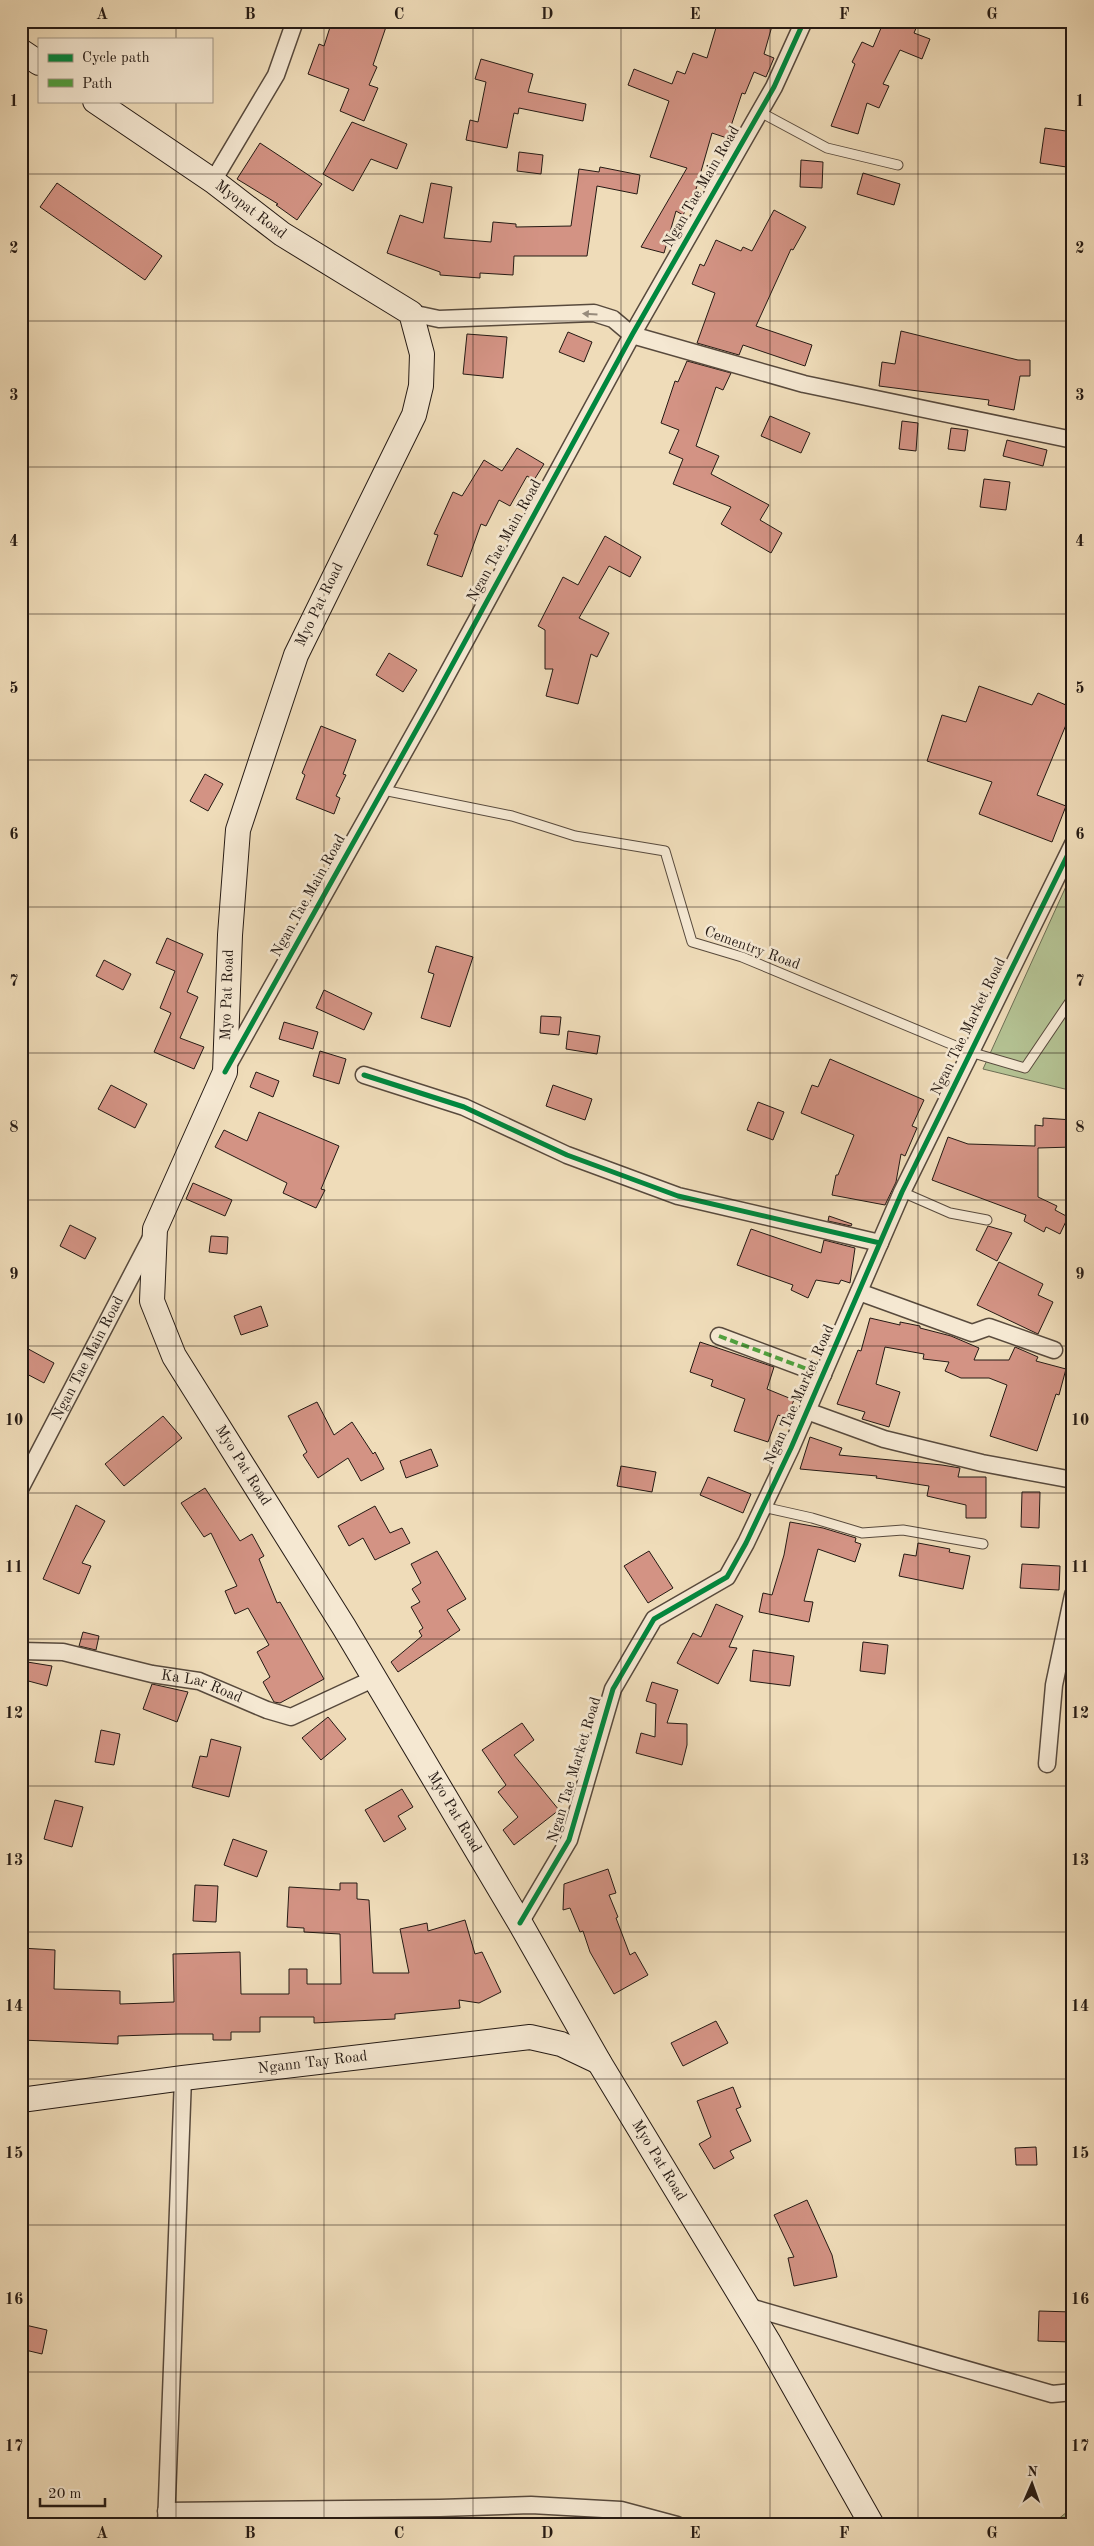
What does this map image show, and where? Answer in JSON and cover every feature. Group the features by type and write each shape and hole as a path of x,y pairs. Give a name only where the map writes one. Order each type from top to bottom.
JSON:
{"main road":[{"path":"21,51 38,62"},
{"name":"Myopat Road","path":"96,102 213,181 282,234 411,313"},
{"name":"Myo Pat Road","path":"411,313 422,354 421,386 414,415 296,655 238,830 230,935 225,1072 155,1229 152,1301 174,1356 344,1627 373,1679 520,1923 599,2062 746,2306 872,2525"},
{"name":"Ngann Tay Road","path":"21,2100 183,2078 530,2037 561,2044 599,2062"}],"street":[{"path":"213,181 276,75 295,21"},
{"name":"Ngan Tae Main Road","path":"225,1072 383,790 632,335 774,88 804,21"},
{"path":"411,313 439,319 594,313 613,319 632,335 804,384 1073,440"},
{"name":"Ngan Tae Market Road","path":"520,1923 569,1840 613,1689 654,1620 727,1577 763,1507 860,1292 902,1192 1073,844"},
{"path":"364,1075 464,1107 567,1155 678,1196 880,1243"},
{"name":"Ngan Tae Main Road","path":"21,1487 155,1229"},
{"path":"860,1292 972,1333 989,1327 1054,1350"},
{"path":"719,1336 823,1375"},
{"path":"807,1411 884,1439 982,1463 1073,1480"},
{"path":"1047,1764 1054,1685 1073,1595"},
{"name":"Ka Lar Road","path":"21,1651 63,1652 152,1674 199,1681 267,1710 291,1717 373,1679"},
{"path":"183,2078 166,2518 532,2505 621,2510 677,2525"},
{"path":"746,2306 1052,2394 1073,2392"}],"lane":[{"path":"760,112 827,148 898,165"},
{"name":"Cementry Road","path":"383,790 512,816 575,836 665,851 692,942 742,956 970,1052 1026,1068 1073,997"},
{"path":"902,1192 950,1213 987,1220"},
{"path":"763,1507 812,1518 862,1534 903,1530 983,1544"}],"green space":[{"path":"1073,871 1073,1091 983,1069"},
{"path":"1073,2507 1073,2525 1051,2525"}],"building":[{"path":"332,21 388,21 373,65 377,67 369,85 378,88 364,121 340,111 349,89 308,74 319,44 324,46"},
{"path":"718,21 756,21 772,26 764,54 774,58 766,77 754,72 745,94 742,93 727,138 712,133 694,196 683,215 676,211 664,253 641,247 687,168 650,157 669,101 628,85 634,69 672,84 677,71 685,74 693,53 707,58"},
{"path":"884,21 919,21 914,33 930,39 922,59 900,50 883,84 889,86 879,108 867,103 858,134 831,126 855,64 852,62 862,42 873,47"},
{"path":"481,59 533,74 528,92 586,104 583,121 519,108 518,114 514,113 507,148 466,140 470,120 478,122 486,82 475,79"},
{"path":"352,122 407,144 397,169 371,159 353,191 323,174"},
{"path":"1045,128 1073,132 1073,168 1040,163"},
{"path":"260,143 322,184 297,220 276,205 278,204 237,179"},
{"path":"519,152 543,155 541,174 517,171"},
{"path":"801,160 823,162 822,188 800,187"},
{"path":"600,167 640,175 637,194 597,186 587,256 514,256 513,275 480,273 480,278 440,275 440,272 387,253 400,215 423,223 431,183 452,187 444,238 491,242 493,222 516,224 516,227 571,226 579,169 599,172"},
{"path":"863,173 900,184 894,205 857,194"},
{"path":"57,183 162,256 145,280 40,207"},
{"path":"774,210 806,227 793,250 791,249 756,326 812,345 805,366 743,345 739,355 697,343 715,293 692,284 700,264 704,266 716,240 741,251 743,247 752,251"},
{"path":"901,331 1018,360 1030,360 1030,376 1020,376 1014,410 988,405 989,400 879,386 882,362 895,364"},
{"path":"568,332 592,342 584,362 559,352"},
{"path":"467,334 507,337 503,378 463,374"},
{"path":"687,361 731,373 723,390 716,387 696,446 719,456 711,474 769,505 760,520 782,533 771,553 721,524 731,507 673,484 683,459 669,453 679,430 661,423 675,381 678,382"},
{"path":"770,416 810,433 801,453 761,436"},
{"path":"902,421 918,423 916,451 899,449"},
{"path":"951,428 968,430 965,451 948,449"},
{"path":"1007,440 1047,450 1043,466 1003,456"},
{"path":"517,448 544,464 534,480 527,476 510,506 499,500 486,526 481,524 462,577 427,565 438,535 434,534 453,492 462,496 484,460 502,471"},
{"path":"984,479 1010,482 1006,510 980,507"},
{"path":"605,536 641,557 630,577 609,566 579,618 609,633 597,657 591,654 578,704 546,696 553,669 545,669 545,630 538,626 563,577 578,585"},
{"path":"389,653 417,670 403,692 376,675"},
{"path":"979,686 1032,705 1038,693 1073,708 1037,795 1066,806 1052,842 979,814 992,782 927,761 942,715 966,722"},
{"path":"321,726 356,740 343,774 346,775 336,796 340,798 334,814 296,799 305,775 302,773"},
{"path":"205,774 223,784 208,811 190,801"},
{"path":"167,938 203,954 187,992 198,997 180,1038 204,1047 194,1069 154,1052 171,1013 160,1008 175,971 156,963"},
{"path":"436,946 473,957 450,1027 421,1018 434,974 428,972"},
{"path":"104,960 131,974 123,990 96,976"},
{"path":"324,990 372,1013 364,1030 316,1008"},
{"path":"541,1016 561,1017 559,1035 540,1033"},
{"path":"284,1022 318,1032 313,1049 279,1039"},
{"path":"568,1031 600,1036 597,1054 566,1049"},
{"path":"320,1051 346,1059 339,1084 313,1076"},
{"path":"830,1059 924,1100 912,1126 917,1128 905,1156 901,1154 896,1182 885,1205 832,1195 836,1175 838,1175 854,1135 801,1113 812,1085 818,1087"},
{"path":"256,1072 279,1081 273,1097 250,1087"},
{"path":"111,1085 147,1104 135,1128 98,1109"},
{"path":"553,1085 592,1099 585,1120 546,1106"},
{"path":"758,1102 784,1112 773,1140 747,1130"},
{"path":"259,1112 339,1146 321,1189 325,1190 316,1208 283,1193 287,1183 215,1147 224,1130 247,1141"},
{"path":"1043,1118 1073,1120 1073,1147 1038,1148 1038,1197 1057,1206 1055,1210 1068,1217 1060,1234 1046,1227 1044,1232 1024,1221 1026,1215 932,1180 948,1137 968,1144 1035,1146 1035,1125 1043,1126"},
{"path":"193,1183 232,1200 225,1216 186,1199"},
{"path":"829,1216 852,1224 851,1226 828,1221"},
{"path":"70,1225 96,1238 85,1259 60,1246"},
{"path":"988,1226 1012,1233 997,1261 976,1250"},
{"path":"751,1229 821,1253 824,1240 855,1248 850,1283 841,1280 839,1284 816,1280 808,1298 791,1290 793,1285 737,1265"},
{"path":"211,1236 228,1237 227,1254 209,1252"},
{"path":"999,1262 1043,1284 1038,1295 1053,1302 1038,1334 977,1305"},
{"path":"261,1306 268,1326 241,1335 234,1316"},
{"path":"870,1318 900,1325 900,1322 920,1326 920,1328 951,1336 979,1348 974,1360 1009,1360 1015,1347 1038,1357 1036,1361 1066,1369 1059,1395 1056,1394 1037,1451 990,1436 1007,1385 989,1378 961,1378 945,1371 949,1362 923,1359 924,1354 885,1347 876,1384 900,1392 889,1427 862,1419 865,1412 837,1404 858,1350 861,1351"},
{"path":"700,1342 774,1367 767,1389 794,1400 786,1418 778,1415 768,1442 734,1431 745,1399 711,1386 713,1380 690,1372"},
{"path":"21,1345 54,1363 44,1383 21,1371"},
{"path":"317,1402 334,1435 352,1422 373,1454 375,1452 384,1469 361,1481 348,1458 318,1478 303,1455 307,1452 288,1416"},
{"path":"163,1416 182,1438 124,1486 105,1464"},
{"path":"810,1437 842,1448 839,1455 942,1465 960,1468 958,1477 986,1477 986,1518 966,1518 966,1505 927,1496 929,1486 876,1478 877,1476 800,1469"},
{"path":"431,1449 438,1466 406,1478 400,1461"},
{"path":"621,1466 656,1472 652,1492 617,1486"},
{"path":"708,1477 751,1494 743,1513 700,1495"},
{"path":"205,1488 240,1541 252,1534 264,1556 259,1559 277,1603 280,1602 324,1679 280,1703 274,1702 263,1682 270,1677 257,1652 269,1645 248,1608 235,1614 225,1591 237,1586 211,1533 204,1537 181,1503"},
{"path":"1022,1492 1040,1492 1039,1528 1021,1527"},
{"path":"76,1505 105,1521 82,1563 91,1566 79,1594 43,1579"},
{"path":"375,1506 390,1533 402,1528 410,1543 375,1560 363,1538 349,1546 338,1526"},
{"path":"790,1522 823,1528 856,1538 855,1542 861,1544 855,1562 818,1549 804,1601 813,1602 809,1622 759,1612 763,1593 772,1595 784,1555"},
{"path":"918,1543 950,1549 949,1552 970,1556 963,1589 899,1576 904,1554 916,1556"},
{"path":"437,1551 466,1599 447,1610 460,1630 398,1672 391,1662 422,1636 419,1631 423,1628 411,1607 420,1602 412,1589 421,1583 411,1564"},
{"path":"649,1551 673,1588 648,1603 624,1566"},
{"path":"1022,1564 1060,1566 1059,1590 1020,1588"},
{"path":"716,1604 743,1616 729,1647 737,1648 718,1684 677,1663 693,1633 701,1637"},
{"path":"83,1632 99,1636 96,1650 79,1646"},
{"path":"863,1642 888,1645 885,1674 860,1671"},
{"path":"753,1650 794,1656 790,1686 750,1681"},
{"path":"21,1661 52,1666 47,1686 21,1679"},
{"path":"652,1682 678,1690 667,1723 687,1724 687,1745 682,1765 636,1753 641,1733 655,1737 656,1704 646,1701"},
{"path":"152,1684 188,1692 177,1722 143,1709"},
{"path":"328,1717 346,1739 321,1760 302,1738"},
{"path":"522,1723 534,1740 514,1755 559,1810 514,1845 503,1830 518,1817 498,1792 506,1785 482,1750"},
{"path":"101,1730 120,1734 114,1765 95,1762"},
{"path":"211,1739 241,1747 229,1797 192,1787 200,1756 207,1757"},
{"path":"402,1789 413,1807 398,1816 406,1829 384,1842 365,1810"},
{"path":"55,1800 83,1807 72,1847 44,1839"},
{"path":"233,1839 267,1851 257,1877 224,1865"},
{"path":"608,1869 616,1893 609,1895 618,1917 616,1918 630,1955 635,1952 648,1975 614,1994 590,1952 583,1931 580,1932 570,1908 563,1910 564,1884"},
{"path":"340,1883 357,1883 357,1899 369,1900 373,1973 409,1973 400,1929 427,1923 428,1931 465,1920 475,1954 482,1952 501,1992 479,2003 459,2000 460,2008 395,2014 395,2019 314,2023 314,2017 260,2017 260,2032 231,2032 231,2040 213,2040 213,2034 178,2034 118,2036 118,2044 21,2040 21,1948 55,1950 54,1989 120,1991 120,2004 174,2002 173,1954 240,1952 241,1994 289,1994 289,1969 307,1969 307,1984 341,1984 340,1934 304,1932 304,1928 287,1927 289,1887 340,1890"},
{"path":"195,1885 218,1886 216,1922 193,1921"},
{"path":"716,2021 728,2043 683,2066 671,2043"},
{"path":"733,2087 741,2107 736,2109 751,2141 730,2151 734,2158 714,2169 699,2144 711,2137 697,2101"},
{"path":"1036,2147 1037,2165 1016,2165 1015,2148"},
{"path":"807,2200 832,2255 837,2277 794,2286 788,2258 794,2257 774,2215"},
{"path":"1039,2311 1072,2312 1071,2342 1038,2341"},
{"path":"21,2324 47,2330 42,2354 21,2349"}],"marked path":[{"path":"719,1336 823,1375"}],"cycle path":[{"path":"225,1072 432,702 632,335 774,87 804,21"},
{"path":"520,1923 569,1840 613,1689 654,1619 727,1577 746,1543 791,1448 902,1192 1073,844"},
{"path":"364,1075 464,1107 567,1155 678,1196 880,1243"}]}
